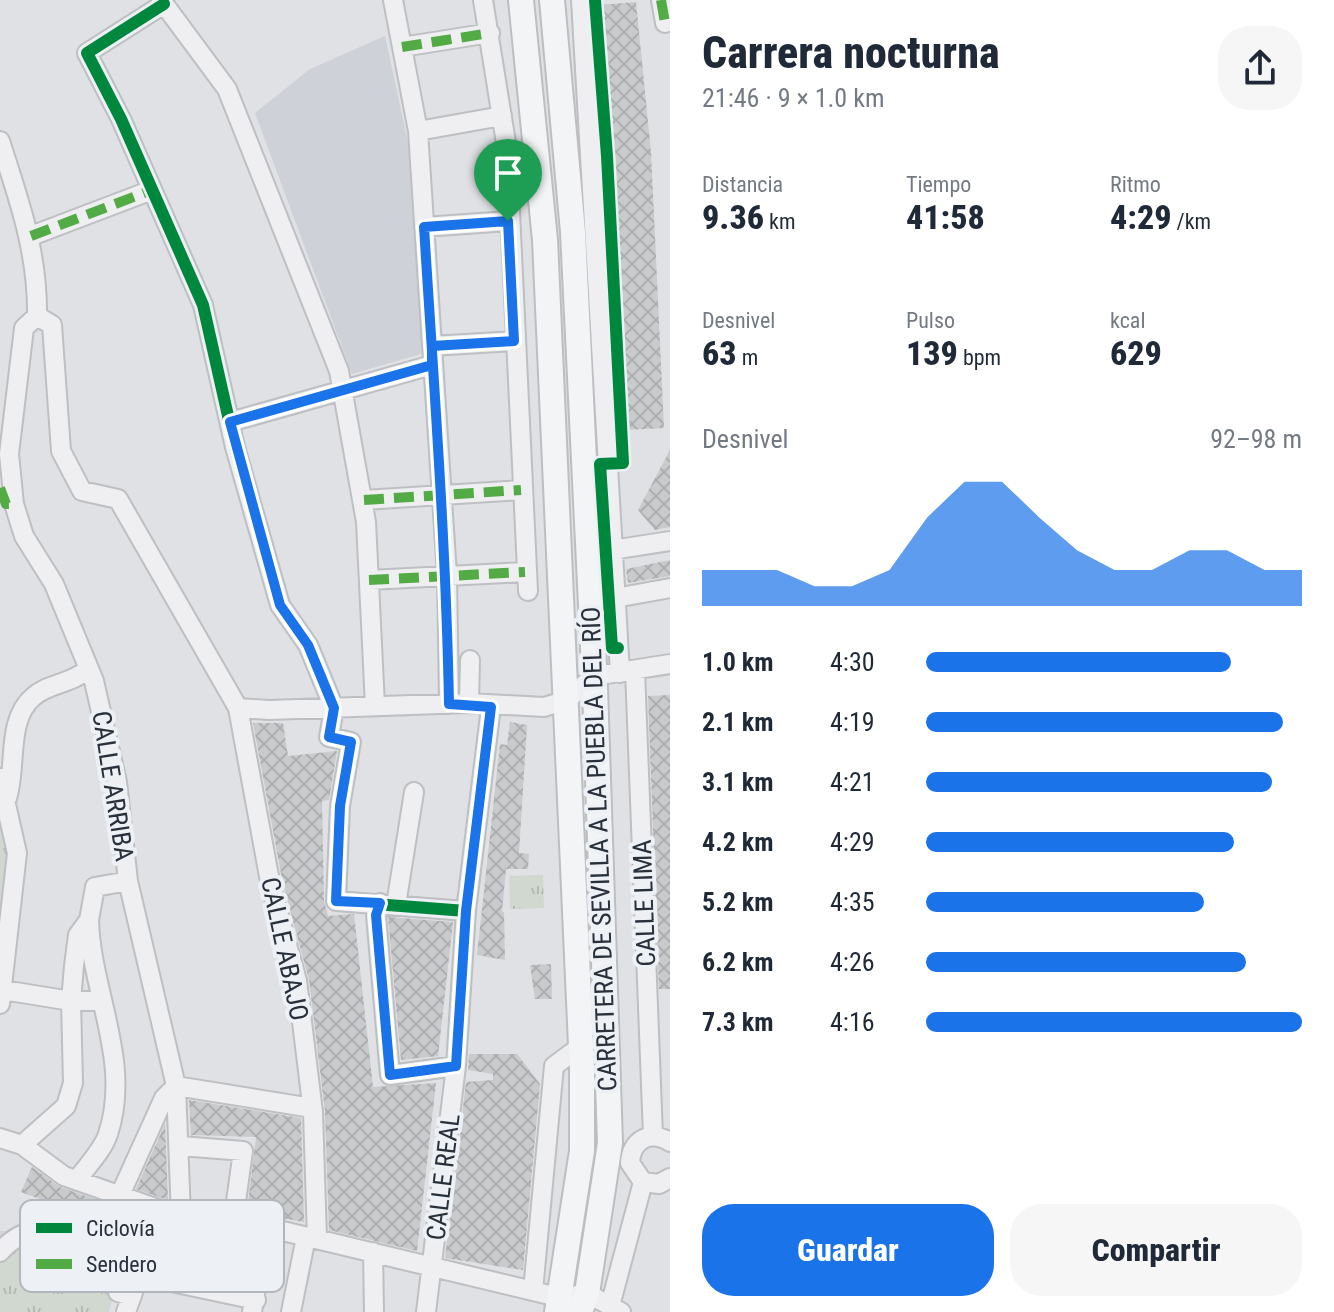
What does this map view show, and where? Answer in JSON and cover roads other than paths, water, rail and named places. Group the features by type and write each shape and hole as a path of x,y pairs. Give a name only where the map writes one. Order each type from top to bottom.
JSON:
{"main road":[{"name":"CARRETERA DE SEVILLA A LA PUEBLA DEL RÍO","path":"521,0 545,240 567,700 581,1046 582,1151 575,1306"},
{"name":"CARRETERA DE SEVILLA A LA PUEBLA DEL RÍO","path":"552,0 573,232 594,676 610,1143 575,1306"}],"street":[{"path":"393,0 418,131 447,575 449,704"},
{"path":"369,580 447,575 526,582 502,116 483,0"},
{"name":"CALLE LIMA","path":"581,0 615,598 628,671 662,1139"},
{"path":"661,0 665,23"},
{"path":"375,706 364,500 345,392 315,305 227,89 163,2 87,53 203,305 230,422 280,605 308,645 334,708 329,737 351,742 340,806 336,901 466,911"},
{"path":"402,47 490,33"},
{"path":"418,131 502,116"},
{"name":"CALLE ARRIBA","path":"0,141 31,236 38,280 37,316 24,328 9,454 14,504 24,536 54,584 94,681 117,782 128,881 176,1086 181,1200"},
{"path":"31,236 152,190"},
{"path":"424,227 508,221"},
{"name":"CALLE ABAJO","path":"37,316 52,325 61,451 82,491 118,499 238,708 271,887 297,981 312,1108 312,1238 291,1312"},
{"path":"230,422 345,392 432,356 514,341"},
{"path":"0,488 6,504 14,504"},
{"path":"364,500 521,490"},
{"path":"612,550 670,541"},
{"path":"615,598 670,588"},
{"path":"469,703 470,660"},
{"path":"238,708 469,703 491,707 544,707 567,700 594,676 670,664"},
{"path":"7,798 22,710 34,695 79,677 88,669"},
{"name":"CALLE REAL","path":"426,1312 456,1066 466,911 491,707"},
{"path":"0,778 7,798 17,853 2,997 102,1001"},
{"path":"414,792 388,904 376,915 390,1075 456,1066"},
{"path":"77,1180 108,1136 116,1090 110,1029 102,1001 89,920 95,887 128,881"},
{"path":"22,1145 66,1106 73,1083 71,1001 78,935 89,920"},
{"path":"533,1291 554,1066 581,1046"},
{"path":"120,1195 164,1098 176,1086 312,1108"},
{"path":"0,1138 22,1145 64,1176 134,1200"},
{"path":"662,1139 638,1141 630,1155 632,1170 643,1182 659,1184 670,1178"},
{"path":"181,1146 243,1151 236,1200"},
{"path":"284,1231 432,1265 533,1291 575,1306 615,1309 643,1182"},
{"path":"0,1252 20,1238"},
{"path":"373,1252 374,1312"},
{"path":"202,1292 254,1306"}]}
